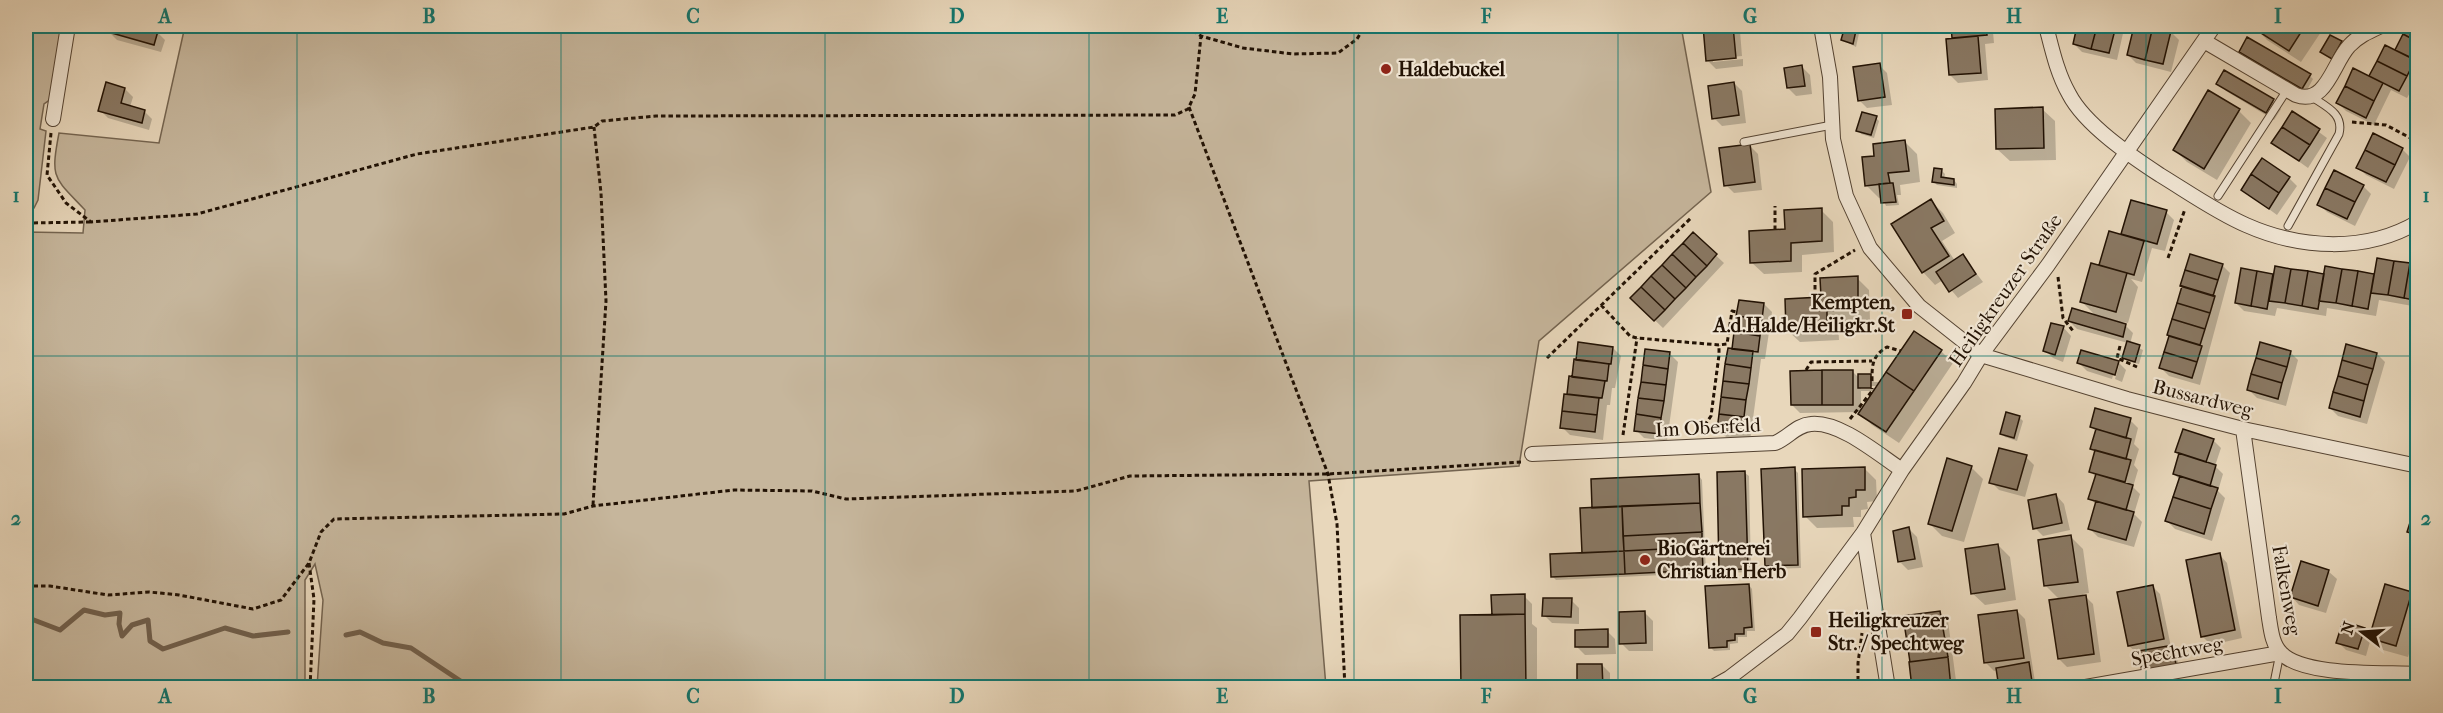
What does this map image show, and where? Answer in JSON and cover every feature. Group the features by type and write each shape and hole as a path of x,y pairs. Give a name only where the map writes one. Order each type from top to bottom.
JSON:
{"street":[{"path":"53,119 68,26"},
{"path":"1821,26 1830,77 1833,139 1846,196 1868,243 1894,278 1919,306 1981,355"},
{"path":"2046,26 2055,64 2069,96 2089,119 2125,153 2211,207 2247,226 2285,238 2325,244 2371,241 2418,222"},
{"name":"Heiligkreuzer Straße","path":"1711,687 1729,678 1787,634 1863,533 1902,470 1964,383 1981,355 2048,265 2214,26"},
{"path":"2204,41 2304,98 2312,97 2323,88 2349,46 2367,32 2381,26"},
{"name":"Bussardweg","path":"1981,355 2127,399 2242,429 2418,466"},
{"name":"Im Oberfeld","path":"1532,454 1774,443 1786,439 1797,428 1812,423 1842,430 1902,470"},
{"name":"Falkenweg","path":"2242,429 2269,618 2273,640 2280,653 2292,662 2315,669 2418,674"},
{"path":"1863,533 1888,687"},
{"name":"Spechtweg","path":"2080,687 2280,653"}],"lane":[{"path":"2218,196 2287,90"},
{"path":"2288,226 2339,134 2339,120 2336,113 2312,97"},
{"path":"1744,142 1832,125"},
{"path":"2273,687 2280,653"}],"path":[{"path":"1187,26 1201,36 1243,48 1293,54 1338,53 1357,39 1365,26"},
{"path":"26,223 91,222 197,214 417,154 594,127 602,121 656,116 1175,114 1189,106 1195,94 1201,36"},
{"path":"1189,106 1328,474 1337,524 1345,687"},
{"path":"53,119 47,176 66,203 91,222"},
{"path":"2339,120 2386,125 2418,142"},
{"path":"593,506 606,301 601,194 594,127"},
{"path":"2168,258 2190,193"},
{"path":"1775,206 1775,230"},
{"path":"1548,358 1692,217"},
{"path":"1815,297 1815,274 1868,243"},
{"path":"2048,265 2058,278 2063,318 2073,332"},
{"path":"1601,305 1630,336 1719,345 1727,344 1732,311 1737,312"},
{"path":"1621,450 1637,338"},
{"path":"1702,429 1711,416 1719,345"},
{"path":"2120,346 2117,357 2137,367"},
{"path":"1806,370 1811,362 1872,361 1887,347 1901,351"},
{"path":"1872,361 1872,381"},
{"path":"1842,430 1872,388"},
{"path":"26,586 50,586 108,595 159,593 253,609 281,600 309,563 321,532 334,519 564,514 593,506 734,490 812,491 846,499 1076,491 1130,476 1328,474 1522,462 1532,454"},
{"path":"309,563 314,599 310,687"}],"shaded area":[{"path":"26,26 61,26 51,99 44,104 40,129 46,131 38,200 34,208 26,215"},
{"path":"185,26 1681,26 1711,192 1539,341 1519,466 1309,481 1326,687 317,687 323,600 315,564 305,580 305,687 26,687 26,232 83,233 85,210 61,184 55,169 59,133 159,143"}],"building":[{"path":"110,26 138,26 158,31 154,45 108,32"},
{"path":"1703,26 1733,26 1736,58 1706,61"},
{"path":"1845,26 1857,26 1853,44 1841,40"},
{"path":"1951,26 1986,26 1987,35 1952,38"},
{"path":"2077,26 2097,26 2091,49 2073,44"},
{"path":"2097,26 2116,26 2109,53 2091,49"},
{"path":"2134,26 2153,26 2145,60 2127,55"},
{"path":"2153,26 2171,31 2163,64 2145,60"},
{"path":"2254,26 2305,26 2289,51 2253,28"},
{"path":"2408,26 2418,26 2418,42 2403,34"},
{"path":"2403,34 2418,42 2418,61 2395,50"},
{"path":"2330,35 2342,41 2332,59 2320,52"},
{"path":"1978,36 1981,73 1949,75 1946,39"},
{"path":"2247,37 2311,74 2302,89 2239,52"},
{"path":"2385,45 2415,60 2407,76 2377,61"},
{"path":"2377,61 2407,76 2399,91 2369,76"},
{"path":"1880,63 1885,97 1858,101 1853,67"},
{"path":"1802,65 1805,86 1787,88 1784,68"},
{"path":"2353,68 2383,83 2374,101 2345,86"},
{"path":"2224,70 2274,99 2266,113 2216,84"},
{"path":"106,82 125,88 121,103 145,110 142,123 98,111"},
{"path":"1734,82 1739,115 1712,119 1708,86"},
{"path":"2345,86 2374,101 2366,118 2336,103"},
{"path":"2208,90 2240,109 2204,169 2173,150"},
{"path":"2043,107 2044,148 1996,149 1995,109"},
{"path":"2292,111 2320,129 2310,145 2282,127"},
{"path":"1862,112 1877,116 1871,135 1856,131"},
{"path":"2282,127 2310,145 2299,161 2271,143"},
{"path":"2373,133 2403,148 2395,165 2365,150"},
{"path":"1905,140 1909,171 1888,173 1890,183 1865,186 1862,157 1874,156 1873,144"},
{"path":"1750,144 1755,182 1724,186 1719,148"},
{"path":"2365,150 2395,165 2386,182 2356,168"},
{"path":"2262,158 2290,177 2279,193 2251,174"},
{"path":"1934,168 1942,169 1941,177 1954,179 1954,185 1932,182"},
{"path":"2334,170 2364,185 2355,202 2325,188"},
{"path":"2251,174 2279,193 2269,209 2241,190"},
{"path":"1893,183 1896,202 1881,203 1879,184"},
{"path":"2325,188 2355,202 2347,219 2317,205"},
{"path":"1931,199 1944,221 1931,228 1949,256 1922,273 1891,224"},
{"path":"2131,200 2167,210 2157,244 2121,234"},
{"path":"1822,208 1822,241 1791,243 1791,261 1750,263 1749,231 1785,229 1784,210"},
{"path":"2109,231 2144,241 2134,275 2099,265"},
{"path":"1693,232 1717,254 1707,266 1683,243"},
{"path":"1683,243 1707,266 1696,277 1672,254"},
{"path":"1672,254 1696,277 1686,288 1662,265"},
{"path":"1963,254 1976,274 1949,292 1936,272"},
{"path":"2190,254 2223,264 2218,280 2185,270"},
{"path":"2377,258 2394,261 2388,295 2371,293"},
{"path":"2394,261 2410,263 2404,298 2388,295"},
{"path":"2091,263 2127,273 2116,312 2080,302"},
{"path":"2410,263 2418,265 2418,301 2404,298"},
{"path":"1662,265 1686,288 1675,299 1651,276"},
{"path":"2275,266 2291,269 2285,303 2269,301"},
{"path":"2325,266 2342,269 2336,303 2319,301"},
{"path":"2241,268 2257,271 2251,306 2235,303"},
{"path":"2291,269 2308,271 2302,306 2285,303"},
{"path":"2342,269 2358,271 2352,306 2336,303"},
{"path":"2185,270 2218,280 2213,296 2180,286"},
{"path":"2257,271 2273,274 2267,309 2251,306"},
{"path":"2308,271 2324,274 2318,309 2302,306"},
{"path":"2358,271 2374,274 2368,309 2352,306"},
{"path":"1651,276 1675,299 1665,310 1641,287"},
{"path":"1858,276 1858,308 1827,311 1827,328 1786,331 1785,299 1821,297 1820,278"},
{"path":"2182,286 2215,296 2210,313 2177,303"},
{"path":"1641,287 1665,310 1654,321 1630,298"},
{"path":"1739,300 1764,303 1762,319 1736,316"},
{"path":"2177,303 2210,313 2205,329 2172,319"},
{"path":"2072,308 2126,324 2123,337 2068,321"},
{"path":"1736,316 1762,319 1760,336 1734,332"},
{"path":"2172,319 2205,329 2200,345 2167,335"},
{"path":"2051,323 2064,326 2055,355 2043,351"},
{"path":"1914,331 1942,350 1914,391 1886,372"},
{"path":"1734,332 1760,336 1758,352 1732,349"},
{"path":"2169,336 2202,346 2197,362 2164,352"},
{"path":"2127,341 2140,345 2135,362 2122,358"},
{"path":"1578,342 1613,347 1611,364 1576,360"},
{"path":"2260,342 2291,351 2287,367 2256,358"},
{"path":"2346,344 2377,353 2373,369 2342,360"},
{"path":"1728,348 1753,351 1751,368 1725,364"},
{"path":"1645,349 1670,352 1668,369 1643,365"},
{"path":"2081,350 2119,361 2115,375 2077,363"},
{"path":"2164,352 2197,362 2192,378 2159,368"},
{"path":"2256,358 2287,367 2282,383 2251,374"},
{"path":"1574,359 1609,364 1607,381 1572,377"},
{"path":"2342,360 2373,369 2368,385 2338,376"},
{"path":"1725,364 1751,368 1749,384 1723,381"},
{"path":"1643,365 1668,369 1666,385 1641,382"},
{"path":"1822,370 1853,370 1853,405 1822,405"},
{"path":"1822,370 1822,405 1791,405 1790,371"},
{"path":"1886,372 1914,391 1886,432 1858,414"},
{"path":"1858,374 1871,374 1871,388 1858,388"},
{"path":"2251,374 2282,383 2278,399 2247,390"},
{"path":"1569,376 1605,381 1602,398 1567,394"},
{"path":"2338,376 2368,385 2364,401 2333,392"},
{"path":"1723,381 1749,384 1746,400 1721,397"},
{"path":"1641,382 1666,385 1664,401 1638,398"},
{"path":"2333,392 2364,401 2360,417 2329,408"},
{"path":"1564,394 1599,398 1597,415 1562,411"},
{"path":"1721,397 1746,400 1744,417 1719,414"},
{"path":"1638,398 1664,401 1661,418 1636,414"},
{"path":"2095,408 2131,418 2126,438 2090,427"},
{"path":"1562,411 1597,415 1595,432 1560,428"},
{"path":"2006,412 2020,416 2014,438 2000,434"},
{"path":"1636,414 1661,418 1660,434 1634,431"},
{"path":"1719,414 1744,417 1742,433 1717,430"},
{"path":"2096,429 2131,439 2126,459 2090,449"},
{"path":"2183,429 2214,439 2206,462 2175,452"},
{"path":"1999,448 2027,455 2017,490 1989,483"},
{"path":"2095,450 2131,460 2125,482 2089,472"},
{"path":"2179,453 2216,465 2210,486 2173,474"},
{"path":"1947,458 1972,466 1952,531 1928,524"},
{"path":"1795,467 1798,565 1765,566 1761,469"},
{"path":"1865,467 1865,490 1856,490 1856,497 1849,498 1849,506 1842,506 1842,515 1803,517 1802,469"},
{"path":"1745,471 1748,569 1719,570 1717,472"},
{"path":"1699,474 1700,503 1592,508 1591,479"},
{"path":"2096,474 2133,485 2126,510 2088,499"},
{"path":"2180,476 2218,488 2211,509 2173,497"},
{"path":"2056,494 2062,523 2033,529 2028,500"},
{"path":"2173,497 2211,509 2204,534 2165,521"},
{"path":"2418,497 2418,535 2407,532"},
{"path":"2096,501 2134,512 2126,540 2088,529"},
{"path":"1700,503 1702,532 1623,536 1622,506"},
{"path":"1622,506 1624,551 1582,553 1580,508"},
{"path":"1909,527 1915,559 1898,562 1893,531"},
{"path":"1702,532 1702,547 1624,551 1623,536"},
{"path":"2071,535 2078,582 2044,586 2038,540"},
{"path":"1998,544 2005,589 1971,594 1965,549"},
{"path":"1702,547 1703,570 1625,574 1624,551"},
{"path":"1624,551 1625,574 1551,577 1550,554"},
{"path":"2220,553 2235,630 2201,637 2186,560"},
{"path":"2301,561 2329,570 2318,606 2290,597"},
{"path":"1749,584 1752,627 1744,628 1744,634 1735,634 1735,640 1727,641 1727,647 1709,648 1705,586"},
{"path":"2385,584 2412,592 2396,646 2369,638"},
{"path":"2153,585 2164,639 2128,646 2117,592"},
{"path":"1525,594 1525,614 1492,615 1491,595"},
{"path":"2086,595 2094,654 2058,659 2049,600"},
{"path":"1543,598 1572,598 1571,617 1542,616"},
{"path":"2017,610 2024,658 1984,663 1978,615"},
{"path":"1645,611 1646,643 1619,644 1619,612"},
{"path":"1940,611 1948,657 1910,662 1903,616"},
{"path":"1525,614 1526,688 1461,688 1460,615"},
{"path":"2343,621 2365,628 2358,649 2336,643"},
{"path":"1608,629 1608,647 1575,647 1575,630"},
{"path":"2173,645 2176,665 2142,671 2138,651"},
{"path":"1948,657 1951,688 1912,688 1909,662"},
{"path":"2029,662 2033,688 1999,688 1996,668"},
{"path":"1577,664 1602,664 1603,688 1577,688"}],"waterway":[{"path":"26,617 60,630 84,610 105,615 120,613 119,624 122,636 132,625 148,620 150,641 163,649 225,628 253,636 288,632"},
{"path":"346,635 360,632 383,643 411,648 471,688"}],"place":[{"name":"Haldebuckel","path":"1386,69"},
{"name":"Kempten, A.d.Halde/Heiligkr.St","path":"1907,314"},
{"name":"BioGärtnerei Christian Herb","path":"1645,560"},
{"name":"Heiligkreuzer Str. / Spechtweg","path":"1816,632"}]}
